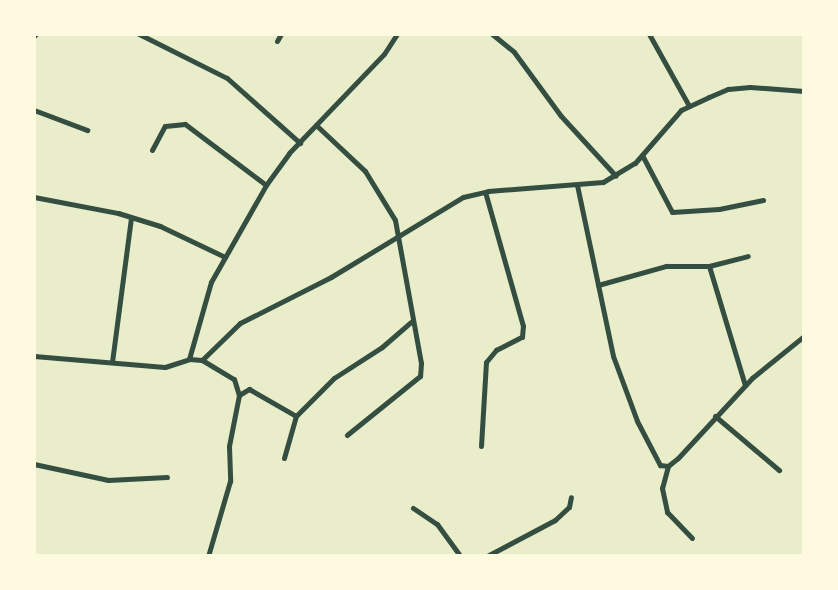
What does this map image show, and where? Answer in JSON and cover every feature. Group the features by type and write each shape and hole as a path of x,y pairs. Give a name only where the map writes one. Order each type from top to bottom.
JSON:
{"street":[{"path":"139,34 227,78 300,143"},
{"path":"277,41 281,34"},
{"path":"189,359 210,282 266,185 316,125 384,54 397,34"},
{"path":"492,34 514,52 561,116 616,176"},
{"path":"649,34 689,106"},
{"path":"202,360 240,323 331,277 463,197 485,192 603,182 616,176 642,155 681,110 689,106 728,89 804,91"},
{"path":"34,110 87,130"},
{"path":"152,150 165,126 184,124 266,185"},
{"path":"316,125 365,171 387,202 399,236 411,322 421,363 420,376 346,435"},
{"path":"642,155 672,212 719,209 763,200"},
{"path":"578,185 613,356 637,422 653,455 660,465 668,466"},
{"path":"481,446 486,362 496,350 522,337 523,326 485,192"},
{"path":"34,197 160,226 225,257"},
{"path":"112,362 131,218"},
{"path":"598,285 666,266 709,266 748,256"},
{"path":"709,266 745,385"},
{"path":"284,458 296,416 334,378 382,347 411,322"},
{"path":"692,538 667,512 662,488 668,466 745,385 804,336"},
{"path":"34,356 165,368 189,359 202,360 234,379 239,395 230,446 230,481 208,555"},
{"path":"239,395 249,389 296,416"},
{"path":"716,416 779,470"},
{"path":"34,464 108,480 167,477"},
{"path":"487,555 555,520 569,507 571,497"},
{"path":"413,508 437,524 460,555"}]}
